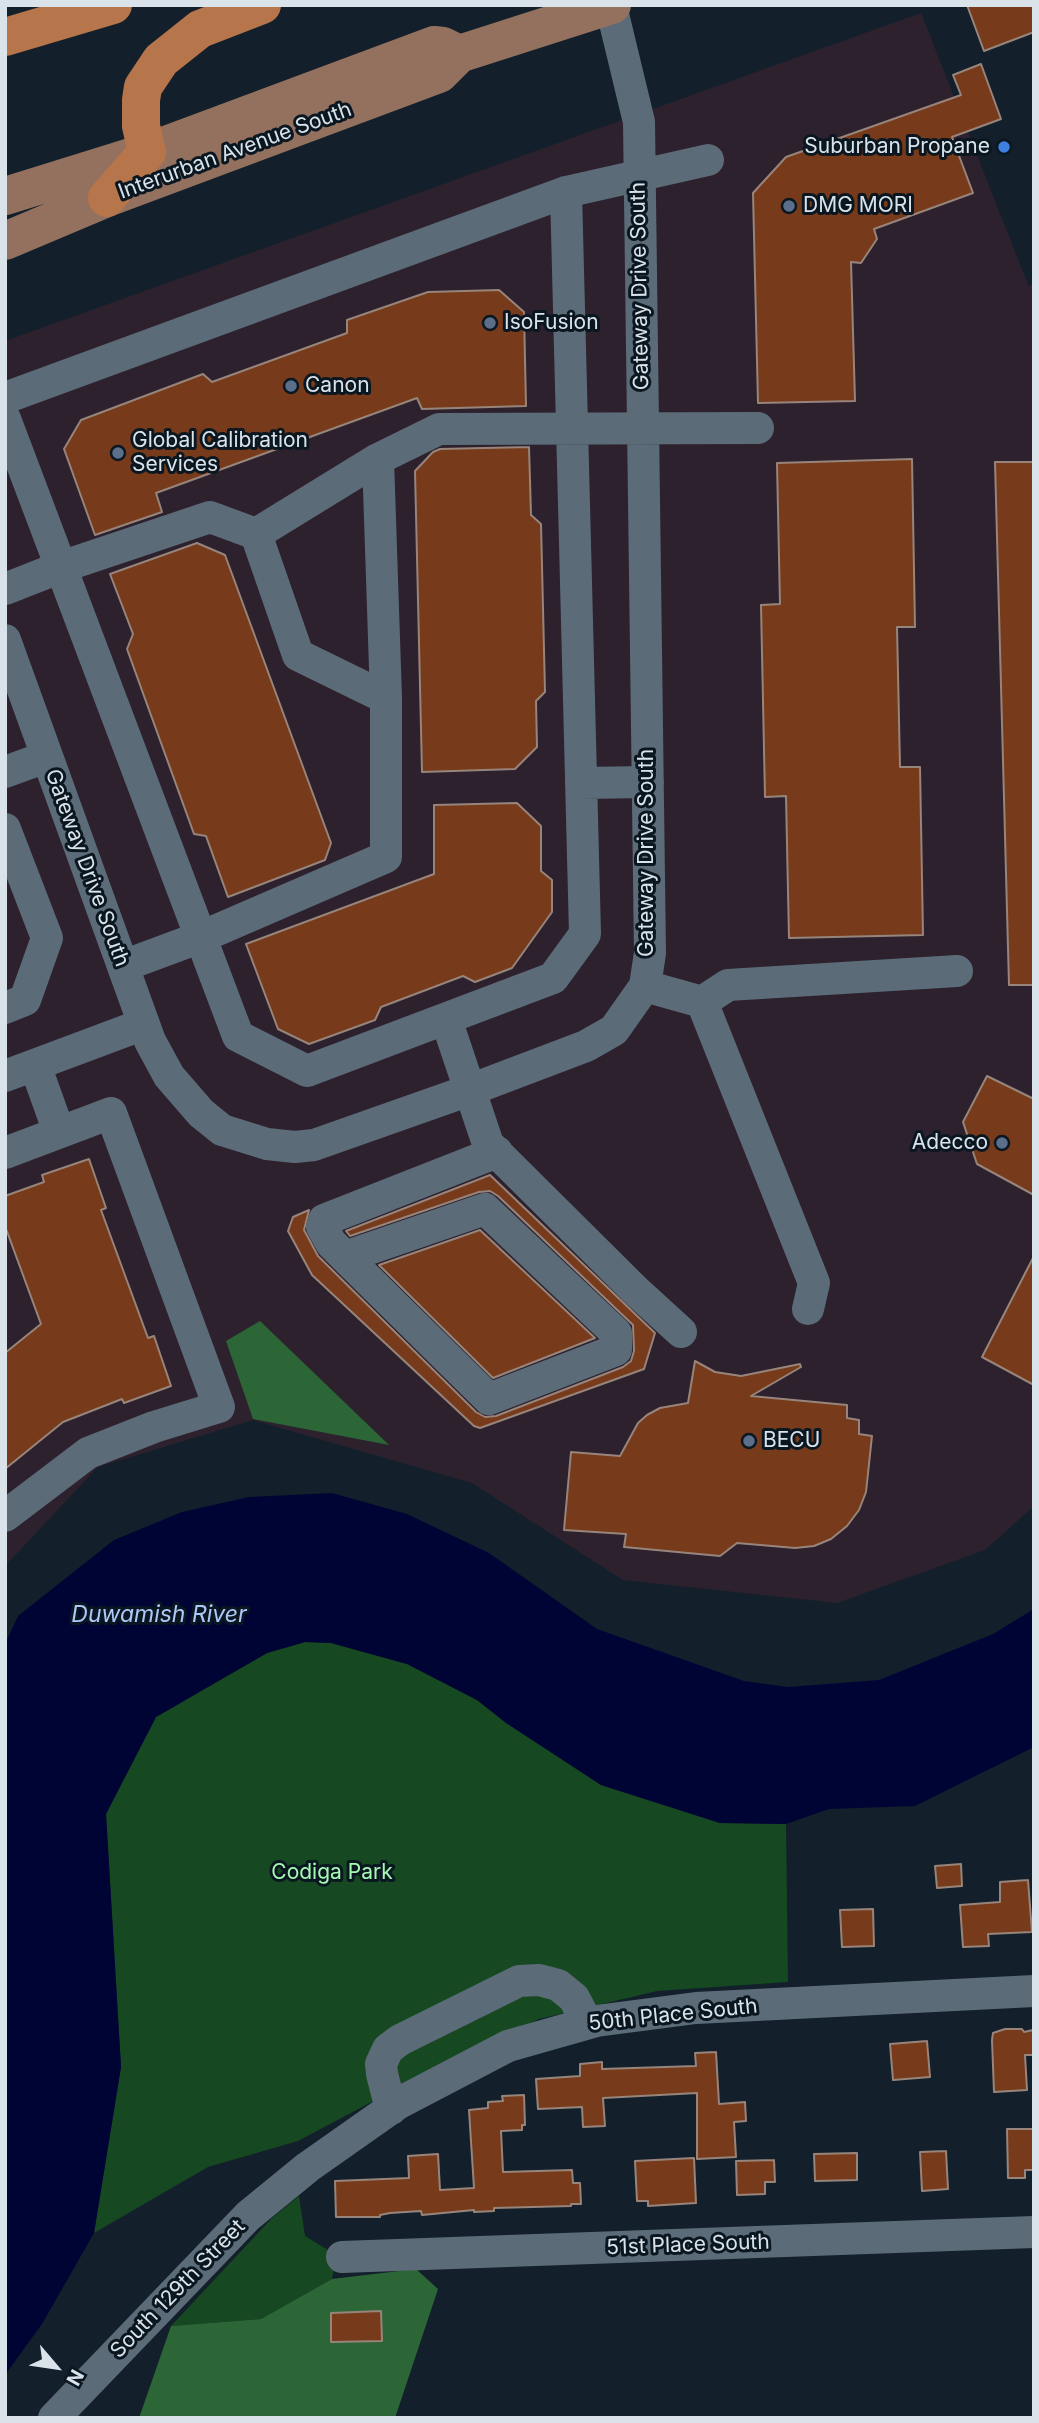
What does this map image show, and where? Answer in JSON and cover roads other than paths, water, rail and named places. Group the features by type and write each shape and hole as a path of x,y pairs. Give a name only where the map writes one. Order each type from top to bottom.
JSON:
{"highway":[{"path":"5,37 113,5"},
{"path":"107,198 147,152 141,126 143,87 162,60 201,29 262,5"}],"main road":[{"name":"Interurban Avenue South","path":"5,241 107,198 439,74 459,54 611,5"},
{"name":"Interurban Avenue South","path":"5,196 147,152 434,45 443,46 459,54"}],"street":[{"name":"Gateway Drive South","path":"5,640 150,1041 169,1076 201,1113 222,1130 267,1144 295,1147 314,1145 586,1046 614,1030 645,986 650,953 639,122 611,5"},
{"path":"5,398 566,192 708,160"},
{"path":"5,419 238,1036 307,1071 553,978 585,934 566,192"},
{"path":"256,534 378,458 439,429 758,428"},
{"path":"123,966 201,937 386,857 386,698 378,458"},
{"path":"5,589 61,567 210,517 256,534"},
{"path":"256,534 298,655 386,698"},
{"path":"5,772 46,757"},
{"path":"581,783 648,782"},
{"path":"5,829 47,938 25,1000 5,1008"},
{"path":"645,986 702,1002 728,985 957,971"},
{"path":"702,1002 814,1283 808,1309"},
{"path":"446,1019 488,1144 681,1332"},
{"path":"5,1076 144,1024"},
{"path":"34,1065 59,1132"},
{"path":"5,1153 111,1113 219,1407 154,1427 88,1453 5,1516"},
{"path":"345,1257 485,1209 616,1333 616,1350 489,1399 345,1257 331,1243 322,1227 324,1220 497,1152"},
{"path":"391,2109 381,2064 388,2049 400,2040 519,1981 540,1980 558,1985 574,1998 587,2023"},
{"name":"50th Place South","path":"308,2167 391,2109 508,2046 587,2023 696,2008 1034,1991"},
{"name":"South 129th Street","path":"54,2418 248,2216 308,2167"},
{"name":"51st Place South","path":"342,2257 1034,2232"}],"water":[{"name":"Duwamish River","path":"332,1493 407,1514 489,1553 597,1629 744,1681 788,1687 879,1680 993,1634 1034,1609 1034,1747 915,1806 829,1809 786,1824 720,1823 601,1785 506,1723 477,1700 407,1664 331,1643 305,1642 267,1653 156,1717 106,1814 121,2067 94,2233 42,2324 5,2375 5,1644 18,1616 114,1540 182,1512 249,1497"}],"place":[{"name":"Suburban Propane","path":"1004,147"},
{"name":"DMG MORI","path":"789,206"},
{"name":"IsoFusion","path":"490,323"},
{"name":"Canon","path":"291,386"},
{"name":"Global Calibration Services","path":"118,453"},
{"name":"Adecco","path":"1002,1143"},
{"name":"BECU","path":"749,1441"}],"park label":[{"name":"Codiga Park","path":"332,1873"}]}
